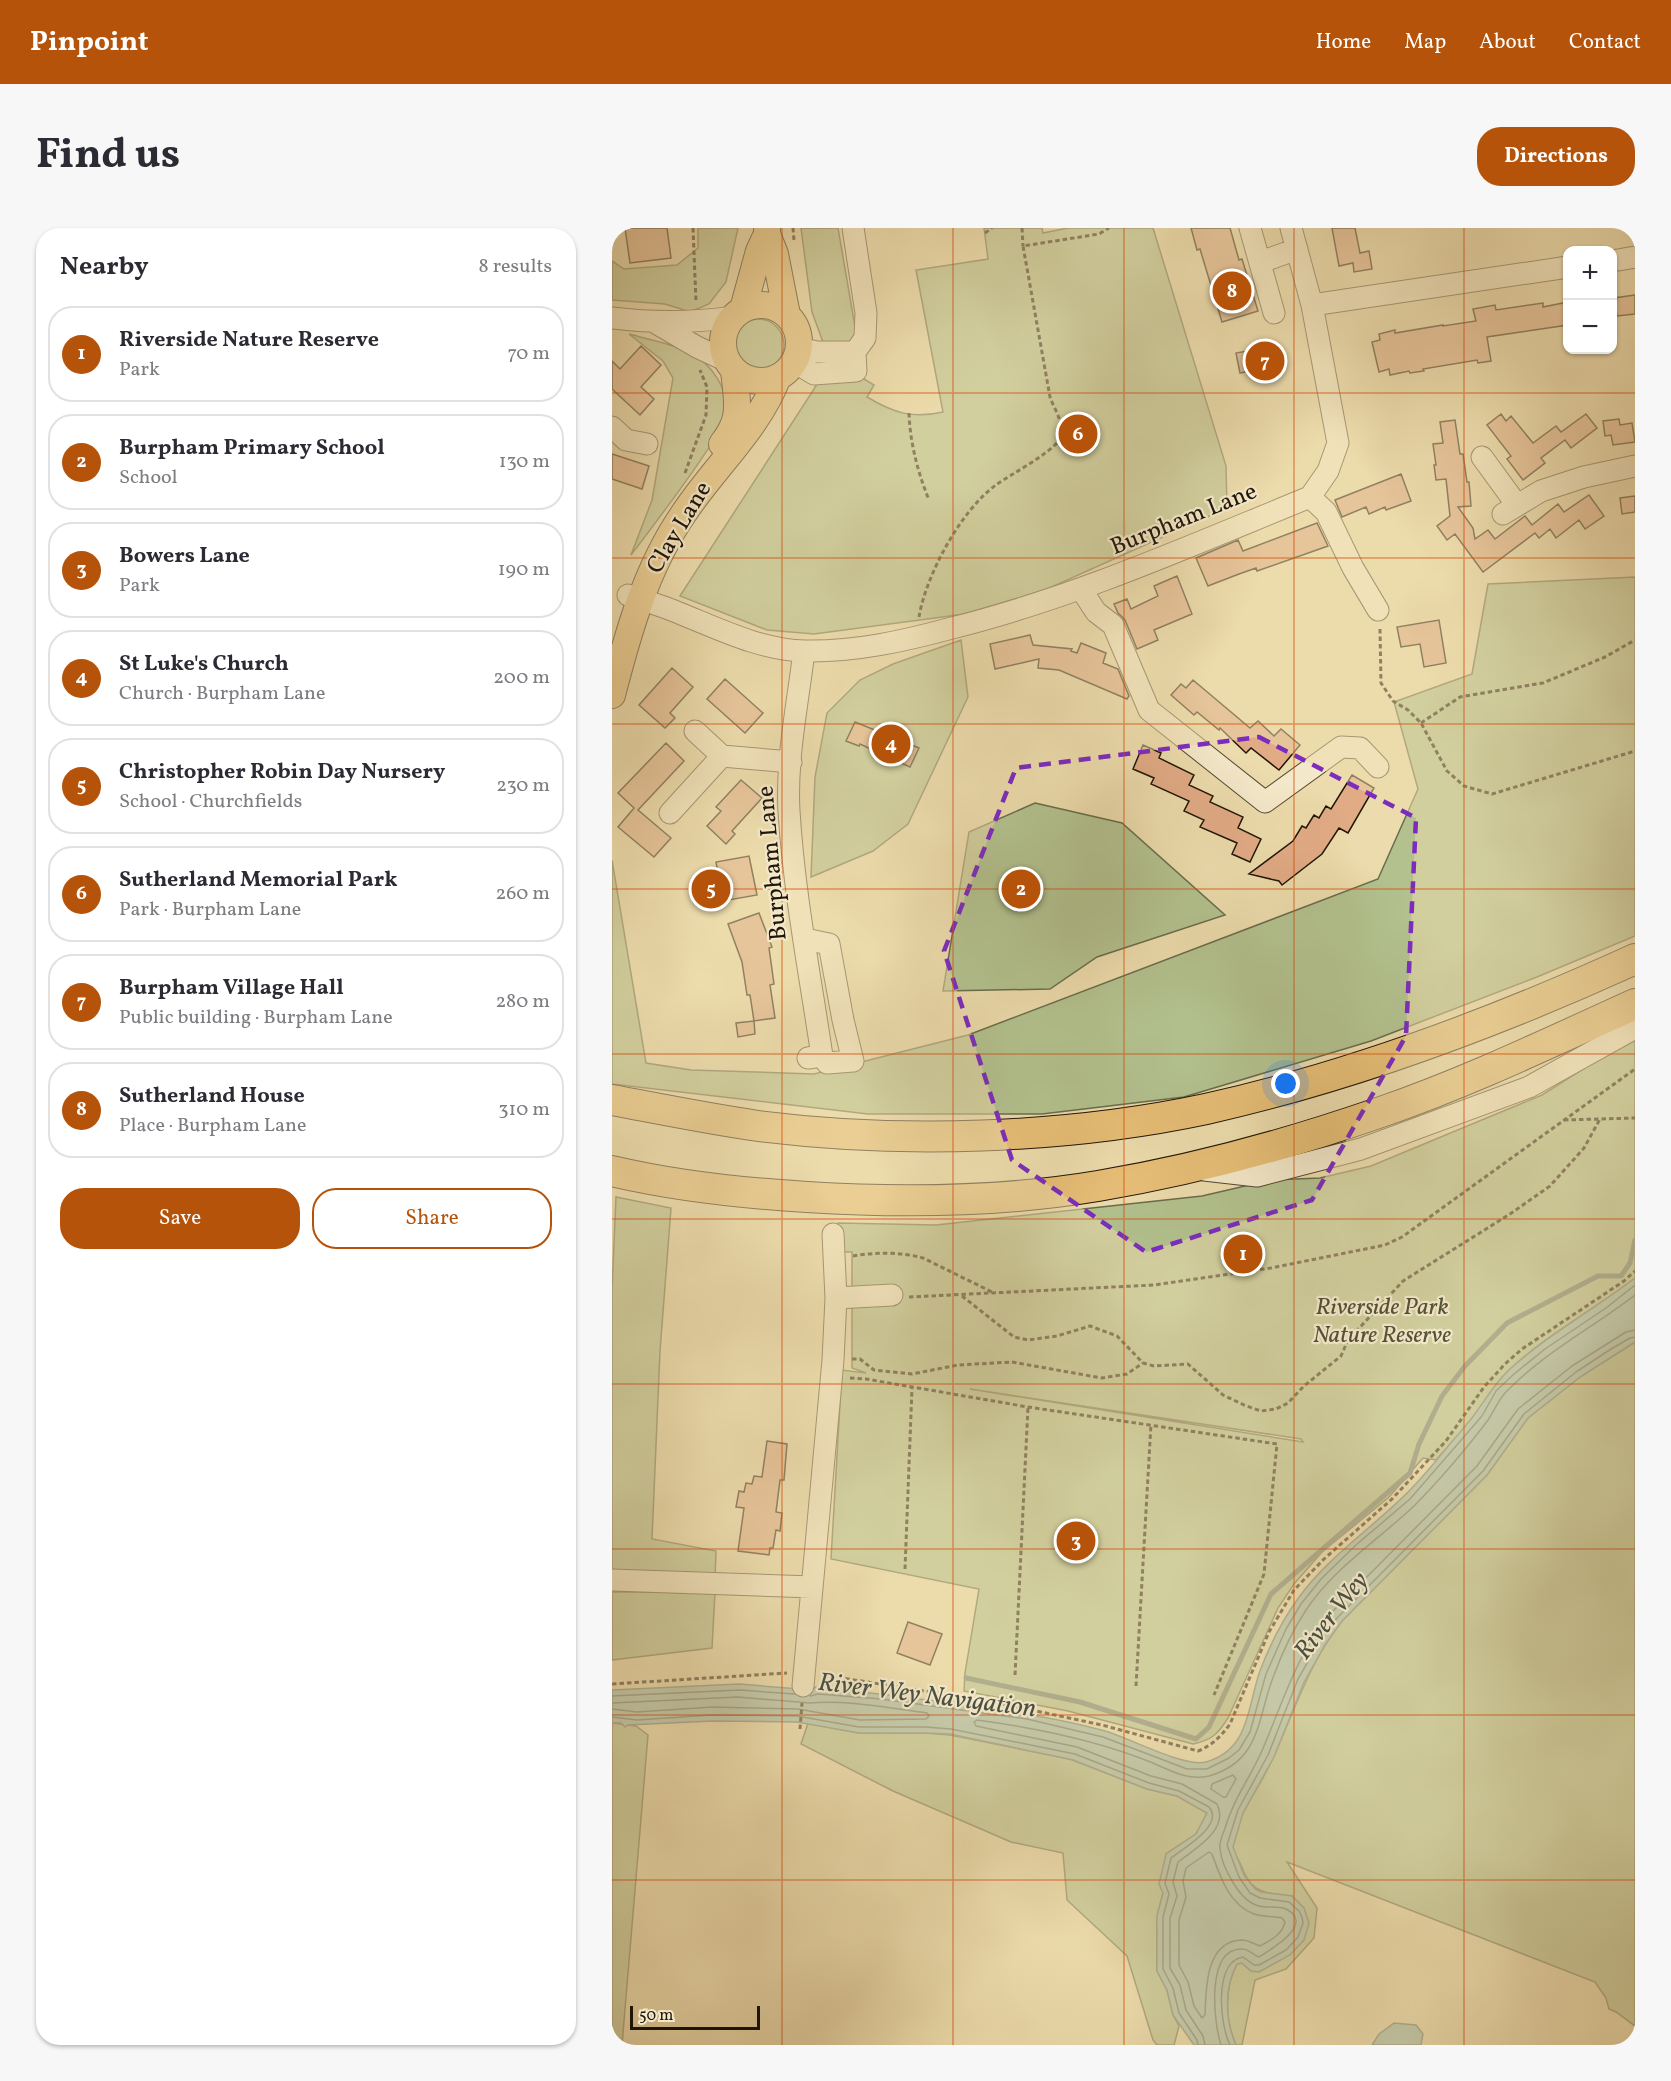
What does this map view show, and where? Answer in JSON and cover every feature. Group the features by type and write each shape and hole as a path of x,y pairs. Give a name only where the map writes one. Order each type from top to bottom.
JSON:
{"highway":[{"path":"612,1100 759,1126 891,1135 981,1135 1117,1124 1204,1109 1289,1089 1351,1071 1504,1016 1635,959"},
{"path":"612,1171 703,1188 863,1201 949,1200 1096,1186 1190,1168 1282,1144 1384,1111 1483,1072 1635,1004"}],"main road":[{"name":"Clay Lane","path":"612,694 629,635 645,555 667,514 733,430 737,417 731,365 723,345 726,326 738,313 767,231"},
{"name":"Clay Lane","path":"612,641 680,518 706,480 748,432 790,362 798,336 787,315 775,254 767,231"},
{"path":"738,313 760,304 787,315"},
{"path":"731,365 744,377 767,380 790,362"}],"street":[{"path":"790,362 817,352 855,362 865,338 866,312 853,228"},
{"path":"1250,228 1274,313"},
{"path":"1291,228 1312,305 1338,443 1328,471 1310,497 1326,512 1353,568 1378,610"},
{"path":"1261,262 1297,249"},
{"path":"1617,260 1635,257"},
{"path":"1312,305 1563,268"},
{"path":"612,318 696,322 738,313"},
{"path":"654,321 731,365"},
{"path":"612,427 626,440 647,444"},
{"path":"1482,457 1510,510 1541,491 1584,477 1635,466"},
{"name":"Burpham Lane","path":"635,597 746,639 804,651 865,648 1011,614 1081,589 1310,497"},
{"path":"1081,589 1096,612 1113,625 1149,710 1265,802 1341,747 1360,748 1378,767"},
{"name":"Burpham Lane","path":"804,651 791,762 789,809 805,939 815,1057 827,1063 853,1061 829,944 805,939"},
{"path":"694,731 722,756 791,762"},
{"path":"670,813 722,756"},
{"path":"1190,1168 1257,1176 1361,1149 1529,1087 1635,1028"},
{"path":"804,1679 832,1369 836,1298 833,1234"},
{"path":"836,1298 892,1295"},
{"path":"612,1580 812,1587"}],"path":[{"path":"693,228 696,322"},
{"path":"985,233 992,228"},
{"path":"919,637 918,619 928,581 960,524 983,496 1052,448 1062,432 1059,417 1050,397 1023,246 1022,228"},
{"path":"1023,246 1099,234 1108,228"},
{"path":"684,477 706,415 707,387 699,369"},
{"path":"909,413 909,430 921,479 929,500"},
{"path":"1378,610 1382,644 1381,683 1393,701 1408,710 1421,723 1446,771 1464,786 1492,794 1635,751"},
{"path":"1421,723 1460,697 1543,683 1605,657 1635,640"},
{"path":"892,1295 915,1298 1154,1285 1271,1268 1385,1245 1402,1237 1635,1069"},
{"path":"1563,1120 1635,1118"},
{"path":"962,1296 1014,1337 1028,1340 1090,1326 1117,1336 1143,1363 1154,1366 1188,1364 1222,1395 1261,1411 1276,1409 1288,1403 1304,1386 1341,1356 1348,1340 1403,1281 1510,1214 1550,1186 1584,1148 1600,1119"},
{"path":"834,1259 866,1254 911,1255 923,1258 995,1294"},
{"path":"612,1684 804,1679 994,1702 1102,1725 1198,1751 1220,1737 1230,1724 1269,1632 1294,1590 1324,1559 1392,1499 1446,1441 1484,1387 1505,1364 1522,1349 1624,1281 1635,1271"},
{"path":"832,1369 860,1359 874,1370 912,1374 958,1365 1012,1362 1102,1378 1126,1374 1143,1363"},
{"path":"832,1369 866,1379 912,1388 1277,1444 1264,1574 1214,1695"},
{"path":"905,1569 912,1388"},
{"path":"1015,1675 1028,1407"},
{"path":"1136,1686 1151,1424"},
{"path":"800,1729 804,1679"}],"highlighted area":[{"path":"1259,737 1416,818 1406,1036 1312,1200 1146,1252 1012,1160 944,951 1016,768"}],"green space":[{"path":"698,228 738,228 726,282 709,304 690,312 665,304 612,300 612,261 624,269 677,265 698,248"},
{"path":"801,228 838,228 864,379 874,385 867,397 895,411 922,415 943,412 916,270 988,259 984,228 1042,228 1043,233 1068,228 1153,228 1226,466 1227,508 1045,590 965,614 814,634 767,630 680,596 816,386 823,342 812,312"},
{"path":"758,319 772,323 780,331 784,345 780,359 772,367 758,371 744,367 736,359 732,345 736,331 744,323"},
{"path":"629,334 677,347 699,358 717,378 724,394 727,413 714,440 631,555 652,500 673,378 663,361"},
{"path":"1635,577 1635,936 1537,977 1371,1041 1184,1097 1042,1114 868,1114 612,1084 612,860 646,1063 691,1070 814,1074 968,1035 1378,879 1418,789 1394,702 1472,674 1488,584"},
{"path":"961,640 968,697 908,824 873,851 811,877 815,777 827,713 860,680 893,664"},
{"path":"1035,803 1122,823 1225,915 1097,957 1050,989 943,991 969,832"},
{"name":"Riverside Park Nature Reserve","path":"1635,1036 1635,1278 1554,1334 1508,1371 1463,1430 1436,1460 1423,1458 1389,1497 1322,1552 1294,1584 1278,1608 1228,1718 1218,1732 1210,1738 1193,1744 1068,1711 964,1691 979,1589 831,1559 842,1370 866,1373 852,1368 852,1252 840,1252 838,1223 936,1225 1202,1196 1271,1180 1320,1178 1371,1166 1542,1095","holes":["970,1389 1301,1439 1303,1442"]},
{"path":"616,1197 671,1208 660,1351 652,1539 716,1551 715,1577 612,1571 612,1290"},
{"path":"1635,1342 1635,2026 1609,2009 1606,1998 1595,1982 1287,1862 1317,1908 1314,1938 1286,1969 1255,1980 1242,2045 1236,2045 1228,2015 1228,1994 1233,1973 1237,1964 1242,1963 1251,1971 1292,1896 1259,1890 1249,1881 1235,1853 1234,1837 1241,1817 1268,1768 1319,1656 1342,1621 1487,1475 1528,1418 1580,1377"},
{"path":"612,1592 715,1592 712,1648 612,1660"},
{"path":"612,1723 636,1726 648,1735 622,2045 612,2045"},
{"path":"808,1723 859,1733 950,1735 1070,1759 1147,1789 1177,1796 1207,1813 1196,1834 1166,1854 1163,1893 1157,1916 1157,1971 1167,1990 1173,2015 1179,2026 1174,2045 1157,2045 1153,2040 1127,1956 1067,1900 1063,1853 1011,1842 893,1791 801,1744"}],"water":[{"name":"River Wey","path":"1635,1278 1635,1342 1580,1377 1528,1418 1487,1475 1342,1621 1304,1682 1274,1757 1243,1813 1233,1847 1244,1875 1255,1889 1261,1892 1292,1896 1304,1908 1309,1923 1304,1940 1290,1955 1259,1972 1251,1971 1242,1963 1237,1964 1228,1994 1228,2015 1236,2045 1194,2045 1173,2015 1167,1990 1157,1971 1157,1916 1163,1893 1159,1884 1166,1854 1196,1834 1207,1813 1177,1796 1147,1789 1073,1760 950,1734 859,1733 797,1722 712,1721 625,1727 621,1723 612,1723 612,1690 739,1684 812,1690 815,1687 999,1710 1088,1726 1185,1761 1206,1762 1220,1756 1231,1748 1245,1726 1267,1653 1286,1617 1308,1585 1334,1558 1416,1484 1510,1369"},
{"path":"1394,2023 1416,2025 1423,2034 1421,2045 1372,2045 1379,2034"}],"building":[{"path":"625,228 667,228 671,258 630,263"},
{"path":"1191,228 1230,228 1258,311 1222,322 1200,249 1197,250"},
{"path":"1332,228 1355,228 1360,253 1369,251 1372,269 1354,272 1353,263 1339,266"},
{"path":"1635,295 1635,314 1617,316 1617,298"},
{"path":"1543,303 1543,307 1563,303 1563,326 1487,337 1491,361 1478,363 1477,360 1423,369 1424,371 1390,375 1389,369 1379,372 1372,342 1380,340 1379,334 1395,330 1395,333 1476,321 1473,309 1495,305 1496,310"},
{"path":"641,346 661,365 641,387 654,399 640,415 612,389 612,361 620,369"},
{"path":"1269,347 1274,366 1240,373 1236,353"},
{"path":"1501,414 1506,421 1511,416 1533,443 1556,426 1561,432 1586,414 1597,428 1571,448 1565,440 1541,458 1545,463 1523,480 1507,459 1511,456 1487,425"},
{"path":"1619,419 1620,425 1632,423 1635,442 1613,445 1611,435 1605,436 1603,421"},
{"path":"1455,420 1460,454 1463,454 1467,482 1469,482 1471,506 1458,507 1473,528 1475,539 1488,530 1495,539 1525,516 1532,525 1558,504 1564,512 1589,495 1604,516 1585,529 1579,520 1556,538 1550,529 1539,538 1535,533 1483,572 1455,534 1447,540 1437,526 1450,516 1446,479 1436,480 1433,444 1443,443 1440,422"},
{"path":"612,454 649,466 642,489 612,479"},
{"path":"1401,474 1411,501 1386,510 1385,507 1369,514 1366,507 1342,517 1335,500"},
{"path":"1635,496 1635,512 1622,514 1620,498"},
{"path":"1317,523 1328,546 1257,571 1256,568 1208,586 1196,558 1238,540 1243,551"},
{"path":"1177,576 1192,614 1154,630 1158,640 1137,649 1125,620 1118,613 1114,604 1127,599 1131,609 1158,596 1154,586"},
{"path":"1439,620 1446,663 1424,667 1420,644 1401,647 1397,627"},
{"path":"1030,635 1033,645 1072,649 1071,651 1077,653 1081,643 1106,653 1103,663 1118,669 1129,696 1127,699 1059,670 1038,668 1039,659 995,669 990,644"},
{"path":"672,668 693,687 670,713 675,718 665,728 639,705"},
{"path":"725,679 763,713 745,733 707,699"},
{"path":"1193,680 1250,728 1258,721 1274,736 1281,729 1300,745 1279,770 1251,748 1246,753 1220,728 1219,730 1197,712 1194,715 1171,695 1181,684 1186,688"},
{"path":"855,722 919,748 910,767 860,744 859,746 846,741"},
{"path":"666,743 684,761 638,810 671,838 654,857 618,827 634,808 618,793"},
{"path":"1143,745 1161,753 1159,758 1194,775 1189,785 1213,796 1210,802 1243,817 1238,828 1261,839 1250,862 1232,854 1237,843 1200,827 1204,820 1184,811 1189,801 1151,784 1154,778 1133,769"},
{"path":"1352,775 1374,788 1348,833 1339,828 1322,854 1282,885 1279,881 1249,874 1293,841 1302,826 1306,828 1314,815 1319,818 1326,806 1331,809"},
{"path":"741,780 762,798 732,831 735,834 726,844 707,826 721,811 716,807"},
{"path":"749,856 757,895 723,901 716,862"},
{"path":"759,913 772,947 769,948 774,984 770,985 775,1018 754,1021 742,962 728,924"},
{"path":"754,1021 755,1034 738,1037 736,1023"},
{"path":"767,1441 787,1444 784,1480 780,1480 776,1512 782,1513 780,1531 776,1530 773,1548 770,1548 769,1555 738,1551 744,1508 736,1507 739,1491 744,1492 746,1483 752,1484 754,1476 762,1477"},
{"path":"908,1622 942,1634 930,1665 897,1653"}],"waterway":[{"name":"River Wey Navigation","path":"966,1678 1080,1702 1196,1739 1209,1727 1271,1594 1410,1473 1419,1444 1442,1396 1465,1366 1507,1323 1598,1276 1621,1276 1630,1263 1635,1240"}],"place":[{"name":"Sutherland House","path":"1232,291"},
{"name":"Burpham Village Hall","path":"1265,361"},
{"name":"Sutherland Memorial Park","path":"1078,434"},
{"name":"St Luke's Church","path":"891,744"},
{"name":"Christopher Robin Day Nursery","path":"711,889"},
{"name":"Burpham Primary School","path":"1021,889"},
{"name":"Riverside Nature Reserve","path":"1243,1254"},
{"name":"Bowers Lane","path":"1076,1541"}]}
